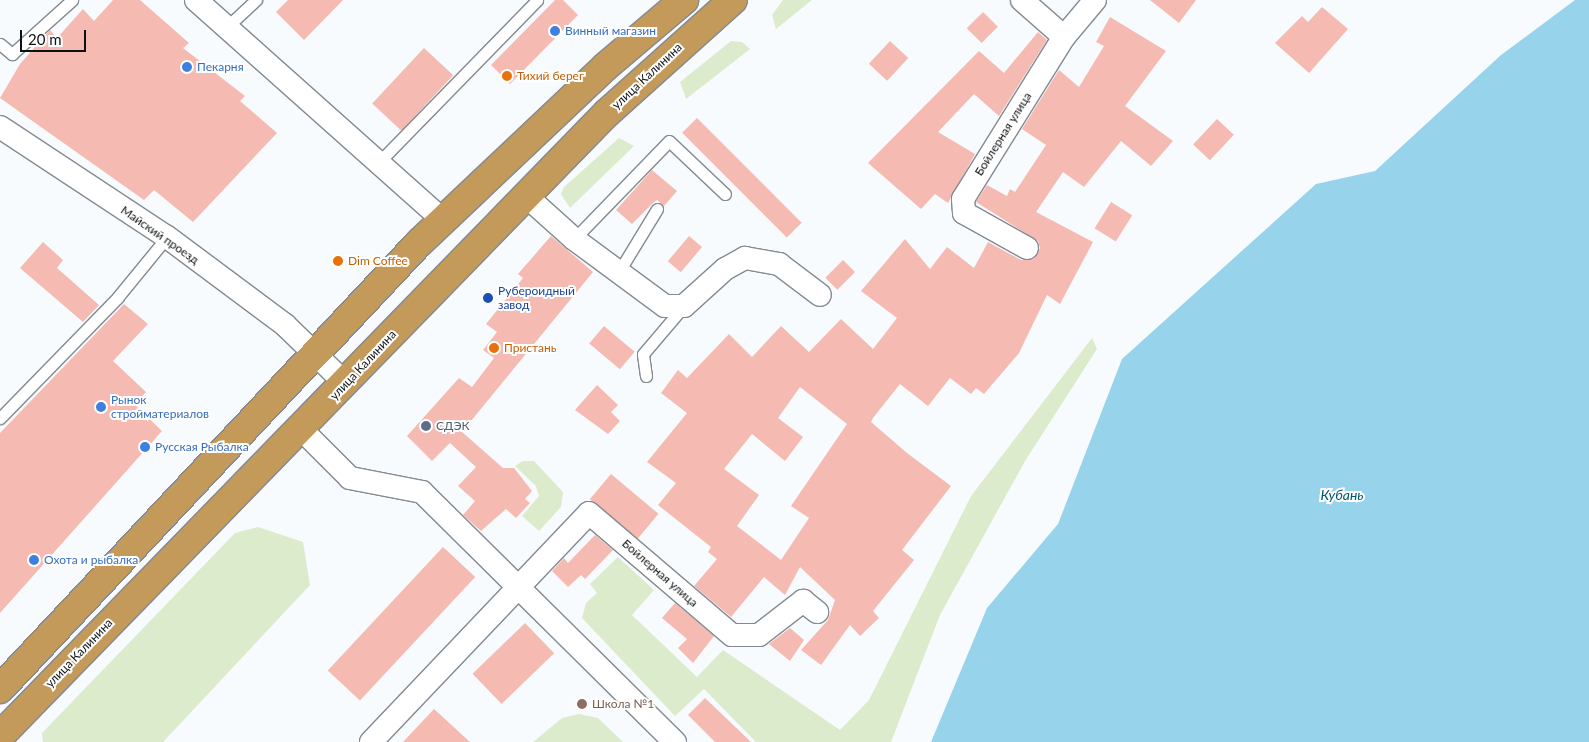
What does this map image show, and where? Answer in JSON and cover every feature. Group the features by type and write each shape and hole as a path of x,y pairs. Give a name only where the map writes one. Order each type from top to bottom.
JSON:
{"highway":[{"path":"0,689 313,353 442,219 539,128 684,0"},
{"name":"улица Калинина","path":"0,736 346,384 525,195 733,0"},
{"path":"539,128 553,126 565,136 560,161"}],"street":[{"path":"196,0 229,25 442,219"},
{"path":"1022,0 1064,37"},
{"name":"Бойлерная улица","path":"1027,248 964,213 963,199 1064,37 1095,0"},
{"name":"Майский проезд","path":"0,126 167,237 285,325 346,384"},
{"path":"525,195 574,239 665,306 684,306 725,269 746,258 779,264 820,295"},
{"path":"302,429 350,478 422,492 519,585 675,742"},
{"name":"Бойлерная улица","path":"519,585 589,512 732,635 760,635 803,601 817,612"},
{"path":"371,742 519,585"}],"lane":[{"path":"0,44 12,54 72,0"},
{"path":"229,25 256,0"},
{"path":"380,161 537,0"},
{"path":"574,239 669,142 725,194"},
{"path":"618,273 657,209"},
{"path":"0,418 117,298 167,237"},
{"path":"646,376 643,354 684,306"}],"green space":[{"path":"783,0 812,0 776,29 772,15"},
{"path":"731,41 742,42 750,49 686,99 680,82"},
{"path":"619,138 634,146 570,208 561,194 564,187"},
{"path":"1092,338 1097,349 1025,461 940,615 891,742 756,742 704,689 675,716 582,618 586,603 597,593 590,584 618,557 654,590 632,615 697,677 723,650 840,730 869,700 971,496"},
{"path":"523,461 534,461 563,492 561,507 539,531 522,516 539,496 536,486 515,466"},
{"path":"258,527 303,542 310,585 163,742 43,742 42,733 235,533"},
{"path":"579,714 598,718 623,742 533,742 562,718"}],"water":[{"name":"Кубань","path":"1575,0 1589,0 1589,742 931,742 987,608 1058,524 1122,359 1316,184 1375,171 1501,55"}],"building":[{"path":"113,0 140,0 189,43 183,48 245,96 240,101 277,133 193,222 154,190 144,200 0,98 20,64 50,30 57,38 83,9 94,21"},
{"path":"288,0 343,0 304,40 276,12"},
{"path":"555,0 563,0 578,15 510,84 491,65"},
{"path":"1150,0 1196,0 1179,23"},
{"path":"1322,7 1348,29 1309,73 1275,43 1302,16 1308,22"},
{"path":"983,12 998,27 982,43 967,28"},
{"path":"1110,17 1166,51 1125,106 1173,141 1151,166 1121,141 1084,187 1063,172 1036,212 1093,242 1060,304 1047,295 1019,353 984,394 976,388 971,394 950,378 928,406 900,384 873,418 871,422 907,453 951,486 902,550 914,560 873,611 879,618 860,636 850,625 821,665 801,650 828,620 835,600 800,567 785,595 764,577 731,617 694,586 717,559 708,552 711,547 658,505 676,483 647,462 687,413 661,393 678,370 687,378 729,334 752,357 781,326 809,352 841,319 873,349 897,318 861,291 905,239 930,269 947,247 974,268 988,242 1021,260 1034,259 1040,248 1038,241 976,202 987,185 1007,196 1010,189 1015,192 1046,145 1022,129 1059,70 1079,87 1104,46 1096,42","holes":["800,387 847,424 791,506 809,518 781,560 737,526 759,495 724,469 752,434 785,461 803,437 778,418"]},
{"path":"1038,32 1047,40 999,116 974,94 938,132 975,154 948,203 935,194 921,209 868,163 979,51 1004,73"},
{"path":"890,41 908,58 887,81 869,64"},
{"path":"424,48 453,75 401,131 372,104"},
{"path":"697,118 802,223 787,238 682,133"},
{"path":"1217,119 1234,135 1210,160 1193,145"},
{"path":"652,170 677,191 664,206 657,200 632,224 616,210"},
{"path":"1111,202 1132,215 1116,242 1095,228"},
{"path":"551,236 593,272 462,432 503,468 514,468 532,491 525,499 530,503 516,518 506,509 481,531 463,515 475,501 458,486 476,467 450,443 432,461 407,436 459,378 472,387 494,358 483,350 497,332 486,324 523,278 518,274"},
{"path":"689,236 702,247 681,272 668,261"},
{"path":"43,242 63,260 57,268 99,305 83,322 20,268"},
{"path":"843,260 855,272 837,290 825,278"},
{"path":"124,304 148,324 113,361 146,392 134,404 162,431 0,613 0,433"},
{"path":"604,326 635,352 620,369 589,344"},
{"path":"597,385 618,405 611,412 620,421 608,434 575,410"},
{"path":"611,474 658,514 637,539 590,499"},
{"path":"595,535 613,550 585,579 581,575 568,587 552,571 564,558 568,563"},
{"path":"443,547 475,577 360,701 328,671"},
{"path":"675,603 714,636 693,663 678,648 687,639 662,618"},
{"path":"525,623 554,653 502,704 472,674"},
{"path":"790,628 804,640 790,661 769,644"},
{"path":"705,698 751,742 715,742 688,715"},
{"path":"434,709 470,742 403,742"}],"place":[{"name":"Винный магазин","path":"555,31"},
{"name":"Пекарня","path":"187,67"},
{"name":"Тихий берег","path":"507,76"},
{"name":"Dim Coffee","path":"338,261"},
{"name":"Рубероидный завод","path":"488,298"},
{"name":"Пристань","path":"494,348"},
{"name":"Рынок стройматериалов","path":"101,407"},
{"name":"СДЭК","path":"426,426"},
{"name":"Русская Рыбалка","path":"145,447"},
{"name":"Охота и рыбалка","path":"34,560"},
{"name":"Школа №1","path":"582,704"}]}
